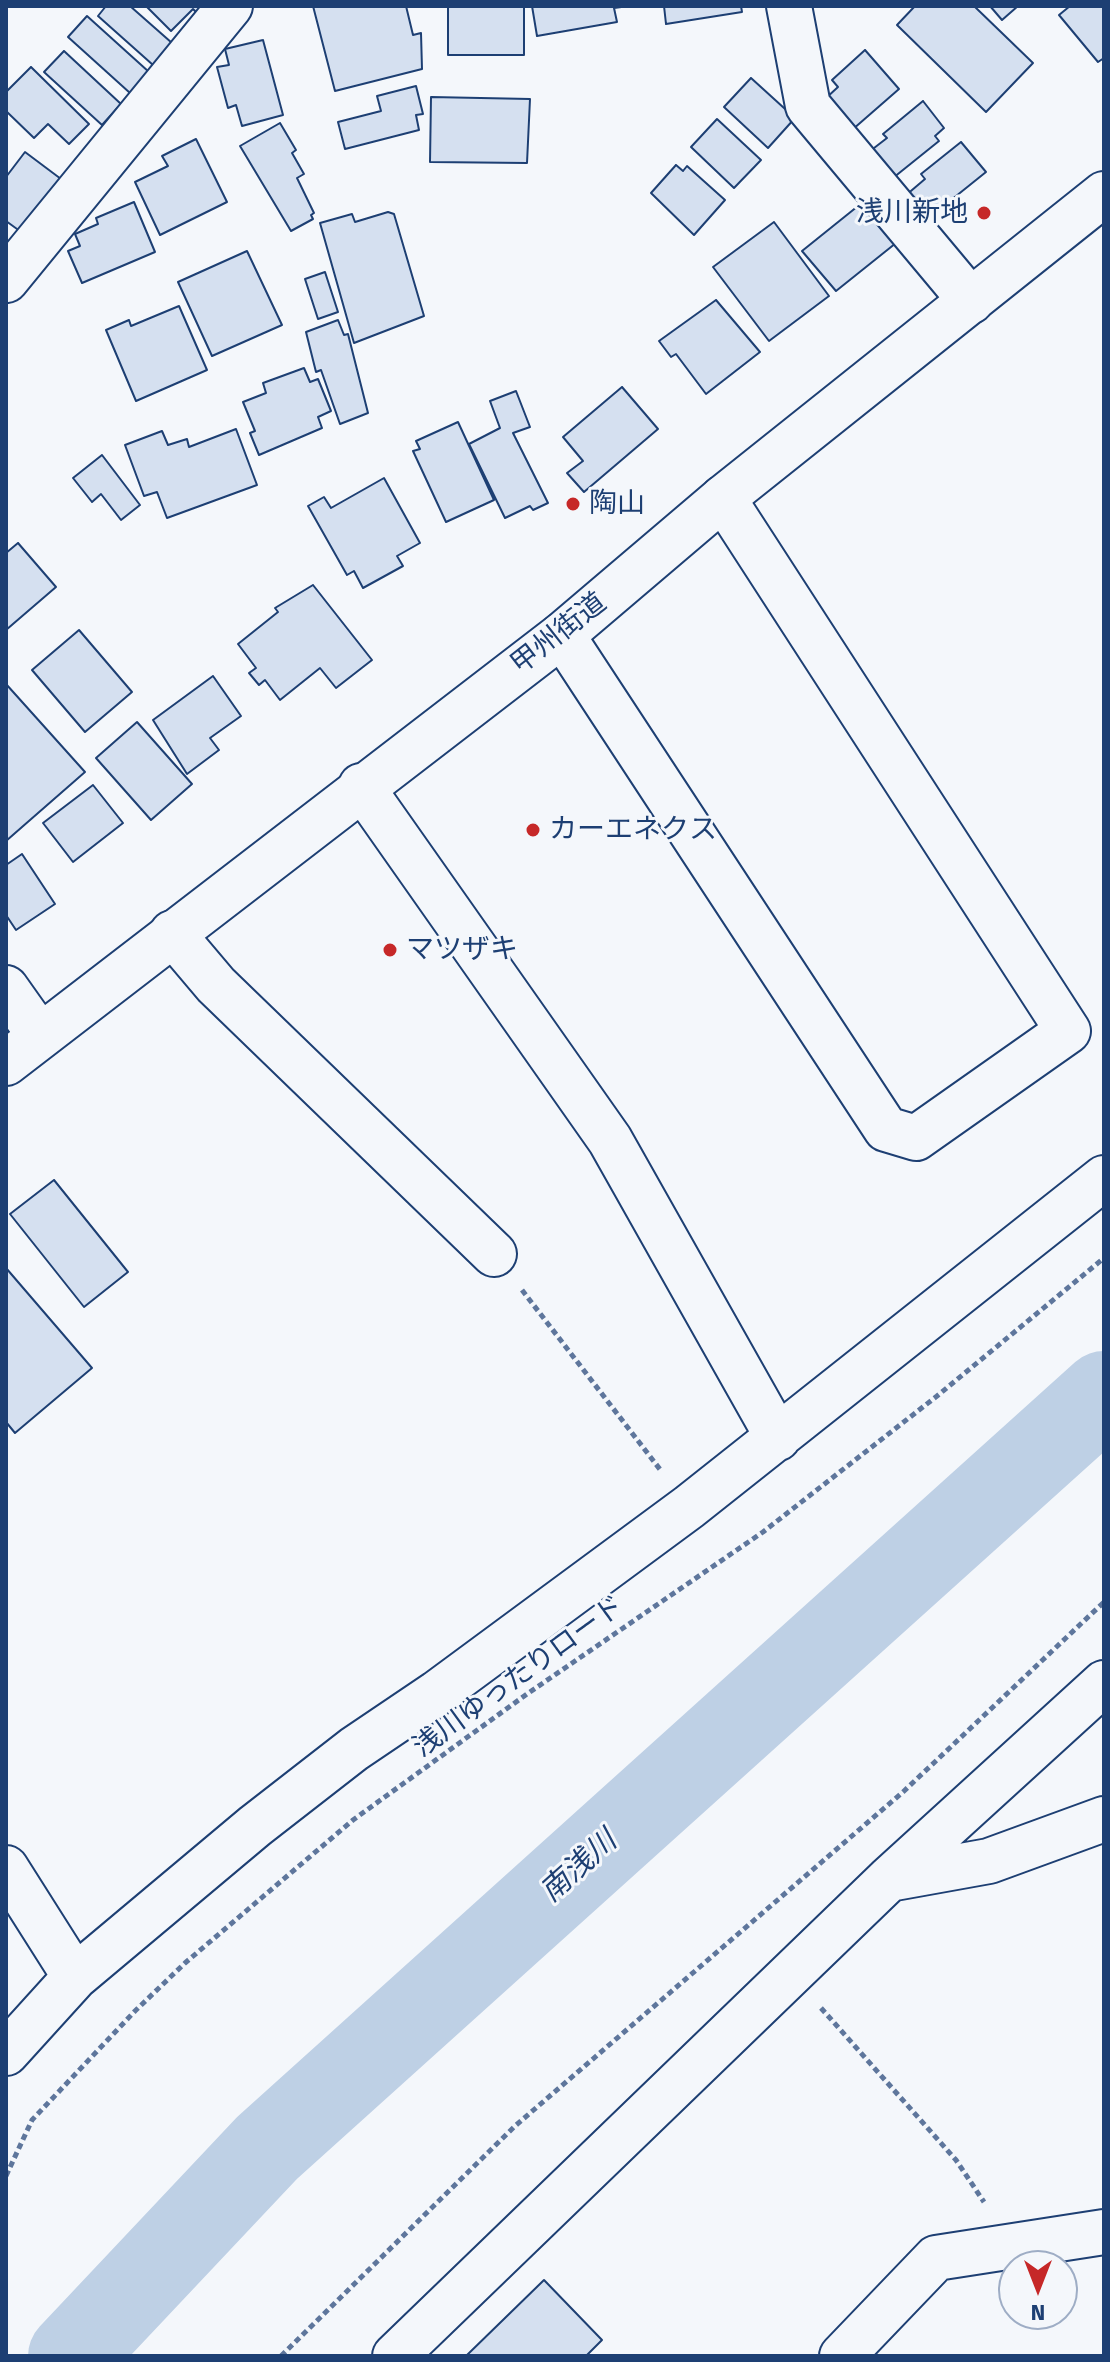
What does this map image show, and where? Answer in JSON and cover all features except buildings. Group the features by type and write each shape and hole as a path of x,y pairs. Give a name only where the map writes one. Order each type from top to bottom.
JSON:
{"main road":[{"path":"6,280 230,6"},
{"path":"789,6 808,106 971,301"},
{"name":"甲州街道","path":"6,1063 361,786 562,635 723,498 1104,194"},
{"path":"562,635 886,1129 916,1138 1068,1031 723,498"},
{"path":"361,786 610,1140 778,1438"},
{"path":"172,933 216,985 494,1254"},
{"path":"6,988 40,1036"},
{"path":"6,2053 75,1977 255,1826 354,1749 437,1693 689,1507 1104,1178"},
{"path":"395,2356 889,1879 1104,1683"},
{"path":"889,1879 989,1861 1104,1819"},
{"path":"6,1868 75,1977"},
{"path":"842,2356 936,2258 1104,2232"}],"path":[{"path":"494,1254 689,1507"},
{"name":"浅川ゆったりロード","path":"6,2176 32,2120 135,2011 185,1963 353,1820 539,1685 763,1532 937,1396 1104,1258"},
{"path":"281,2356 515,2126 903,1792 1104,1602"},
{"path":"791,1975 956,2160 1014,2246"}],"waterway":[{"name":"南浅川","path":"71,2356 267,2148 1104,1394"}],"place":[{"name":"浅川新地","path":"984,213"},
{"name":"陶山","path":"573,504"},
{"name":"カーエネクス","path":"533,830"},
{"name":"マツザキ","path":"390,950"}]}
